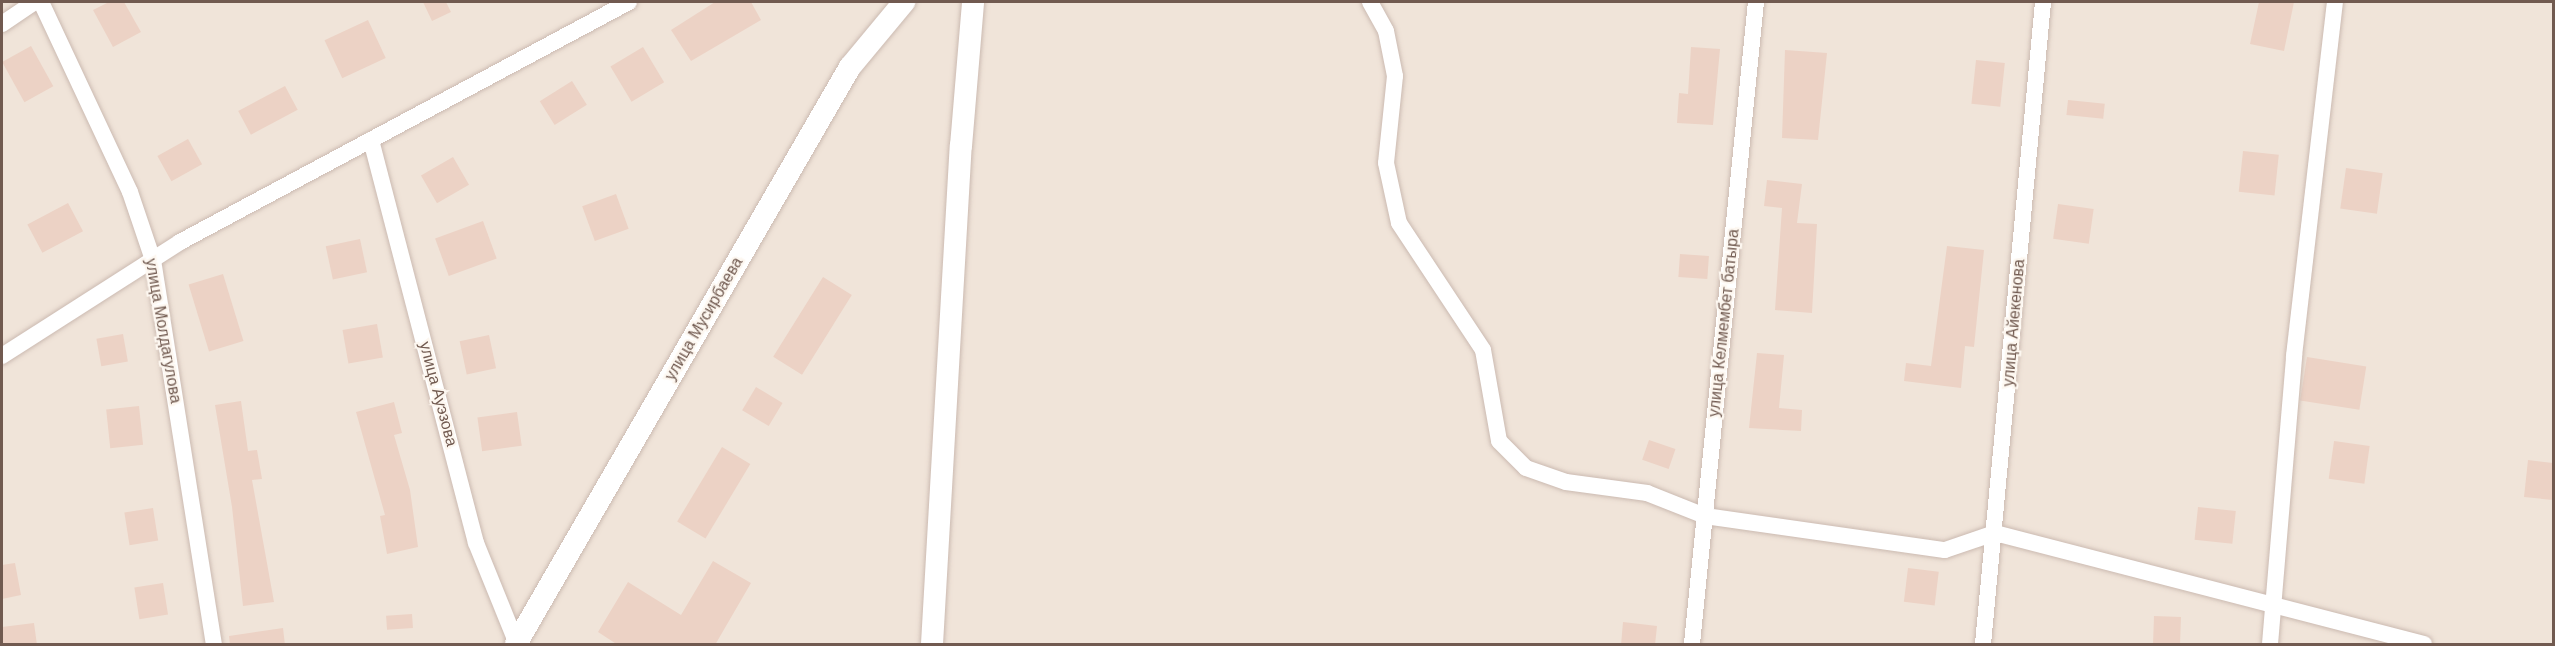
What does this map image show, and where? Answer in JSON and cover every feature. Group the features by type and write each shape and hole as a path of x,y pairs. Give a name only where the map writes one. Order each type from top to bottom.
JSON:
{"street":[{"path":"2,24 35,2"},
{"name":"улица Молдагулова","path":"41,2 130,192 153,260 214,645"},
{"path":"2,356 153,260 629,2"},
{"name":"улица Мусирбаева","path":"517,644 850,67 904,2"},
{"path":"932,645 961,146 973,2"},
{"path":"1370,2 1386,31 1395,76 1386,163 1399,223 1483,351 1499,441 1526,468 1566,482 1647,493 1705,516 1945,550 1995,533 2424,645"},
{"name":"улица Келмембет батыра","path":"1692,645 1755,2"},
{"name":"улица Айекенова","path":"1983,645 2043,2"},
{"path":"2270,645 2294,356 2335,2"},
{"name":"улица Ауэзова","path":"371,140 476,543 517,644"}],"shaded area":[{"path":"2,2 2553,2 2553,644 2,644"}],"building":[{"path":"109,2 124,2 141,32 113,47 93,10"},
{"path":"423,2 446,2 451,12 432,21"},
{"path":"715,2 751,2 761,20 691,61 671,30"},
{"path":"2259,2 2294,2 2284,51 2250,44"},
{"path":"368,20 386,58 342,78 324,40"},
{"path":"31,46 53,86 24,102 2,62"},
{"path":"643,47 664,82 632,102 610,67"},
{"path":"1691,47 1720,49 1713,125 1677,123 1679,93 1688,94"},
{"path":"1785,50 1827,53 1818,140 1782,138"},
{"path":"1976,60 2005,63 2000,107 1971,104"},
{"path":"572,81 587,105 555,125 540,101"},
{"path":"285,86 298,110 251,135 238,111"},
{"path":"2068,100 2105,104 2103,119 2066,115"},
{"path":"188,139 202,164 171,181 157,156"},
{"path":"2243,151 2279,155 2275,196 2239,192"},
{"path":"453,157 469,185 437,203 421,176"},
{"path":"2346,168 2383,173 2377,214 2340,209"},
{"path":"1767,180 1802,184 1797,223 1817,224 1812,313 1775,310 1782,208 1764,206"},
{"path":"616,194 629,229 595,241 582,206"},
{"path":"68,203 83,231 42,253 27,225"},
{"path":"2058,204 2094,209 2089,244 2053,239"},
{"path":"483,221 497,259 449,276 435,238"},
{"path":"360,239 367,272 333,280 326,246"},
{"path":"1947,246 1984,250 1974,347 1965,346 1961,388 1904,381 1906,363 1931,366"},
{"path":"1680,254 1709,256 1707,279 1678,277"},
{"path":"223,274 243,341 209,351 189,285"},
{"path":"823,277 852,295 802,375 773,357"},
{"path":"377,324 383,357 348,364 343,330"},
{"path":"123,334 128,362 101,366 96,339"},
{"path":"489,335 496,368 467,374 460,341"},
{"path":"1757,353 1784,355 1779,408 1802,410 1801,431 1749,428"},
{"path":"2307,357 2366,366 2359,410 2300,400"},
{"path":"756,387 783,403 769,426 742,410"},
{"path":"241,401 248,451 257,450 262,479 252,480 274,602 243,606 232,507 215,405"},
{"path":"394,402 402,433 394,435 410,490 418,547 387,554 380,516 385,515 356,412"},
{"path":"139,406 143,445 110,448 106,409"},
{"path":"517,412 522,446 482,451 477,418"},
{"path":"1649,440 1675,449 1669,469 1642,460"},
{"path":"2334,441 2370,446 2364,484 2329,479"},
{"path":"722,447 750,464 705,539 677,522"},
{"path":"2528,460 2553,463 2553,500 2524,497"},
{"path":"2198,507 2236,511 2232,544 2195,540"},
{"path":"153,508 158,541 130,545 124,513"},
{"path":"713,561 751,583 715,645 618,645 598,632 628,582 681,615"},
{"path":"15,563 21,595 2,599 2,565"},
{"path":"1908,568 1939,572 1935,606 1904,602"},
{"path":"163,583 168,615 139,619 134,588"},
{"path":"412,614 413,628 387,630 386,616"},
{"path":"2154,616 2181,617 2180,644 2153,644"},
{"path":"1623,622 1657,626 1655,645 1621,645"},
{"path":"34,623 37,645 2,645 2,627"},
{"path":"283,628 285,645 230,645 229,636"}]}
